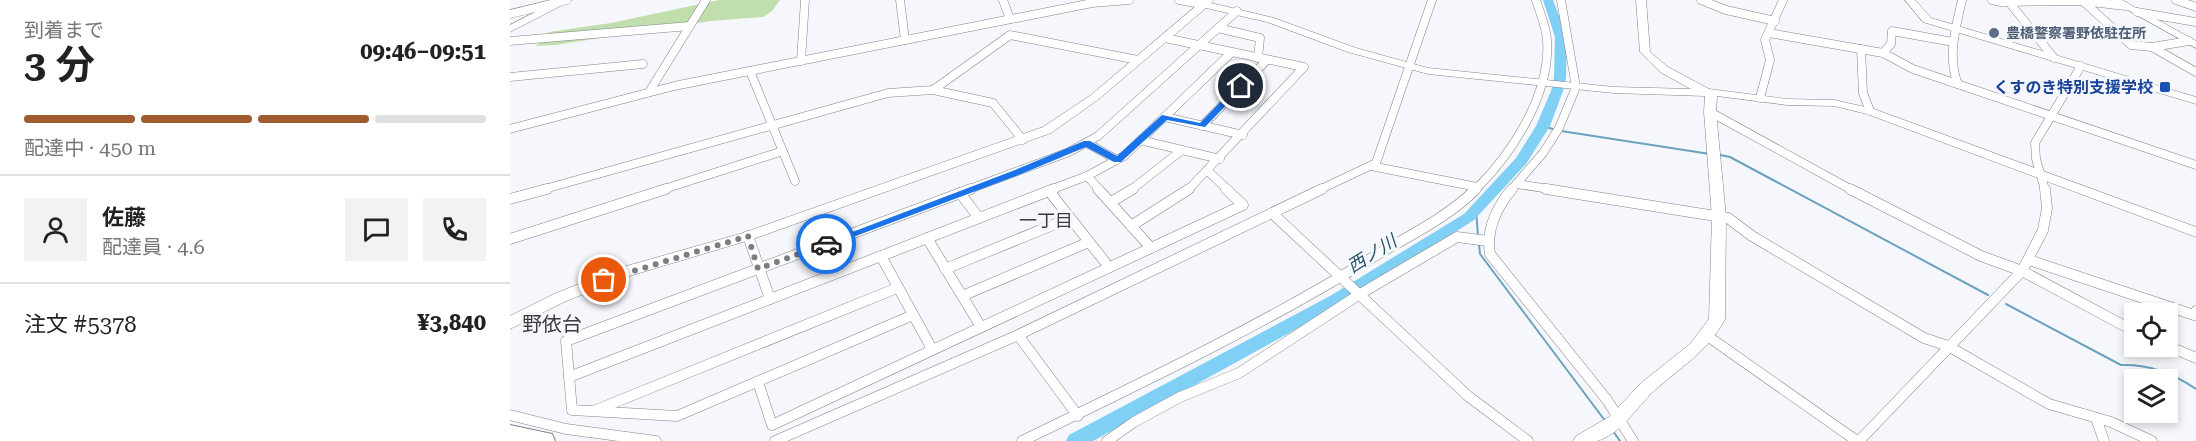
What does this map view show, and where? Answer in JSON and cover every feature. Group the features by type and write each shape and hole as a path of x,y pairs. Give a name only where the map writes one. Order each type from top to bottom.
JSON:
{"highway":[{"path":"510,435 543,441"}],"street":[{"path":"510,14 567,0"},
{"path":"510,29 567,0"},
{"path":"649,92 706,0"},
{"path":"801,61 805,0"},
{"path":"900,0 905,40"},
{"path":"1003,0 1011,19"},
{"path":"510,129 649,92 1011,19 1105,1 1129,0"},
{"path":"1179,0 1205,2 1277,22 1320,39 1410,68 1576,87 1711,93 1787,102 1834,103 1870,111 2196,232"},
{"path":"775,441 1018,335 1371,166 1378,160 1432,0"},
{"path":"1022,441 1078,416 1342,278 1359,264 1452,210 1486,179 1520,134 1536,102 1548,47 1536,0"},
{"path":"1561,0 1576,87 1558,130 1499,204 1486,241 1490,254 1602,430 1633,441"},
{"path":"1641,0 1645,52 1673,74 1711,93"},
{"path":"1701,0 1726,10 1775,21"},
{"path":"1760,98 1770,60 1765,40 1782,0"},
{"path":"1910,0 1924,18 2196,102"},
{"path":"1958,84 1955,77 1953,42 1954,28 1962,0"},
{"path":"1992,0 2009,2 2084,1 2126,6"},
{"path":"2115,0 2192,43"},
{"path":"2176,0 2196,8"},
{"path":"2084,1 2131,45 2152,47 2192,43"},
{"path":"510,323 559,298 621,273 748,236 1023,140 1047,129 1071,115 1205,2"},
{"path":"2009,2 2054,58"},
{"path":"913,315 677,416 572,410 566,341 1059,156 1087,143 1098,136 1237,11"},
{"path":"2137,12 2196,22"},
{"path":"510,41 690,26"},
{"path":"1218,28 1260,38 1258,58"},
{"path":"1883,53 1891,44 1892,30 1953,42"},
{"path":"1769,33 1883,53 1913,69 2196,165"},
{"path":"933,90 1010,34 1138,60"},
{"path":"1131,226 1187,190 1208,171 1304,68 1165,38"},
{"path":"2152,47 2196,72"},
{"path":"1861,49 1863,93 1870,111"},
{"path":"569,377 1087,176 1118,160 1232,52"},
{"path":"1202,126 1267,60"},
{"path":"510,77 643,64"},
{"path":"1706,335 1858,441 2022,271 2029,260 2046,228 2044,184 2040,175 2035,143 2081,66"},
{"path":"750,71 795,181"},
{"path":"510,199 888,93 933,90 993,103 1023,140"},
{"path":"1602,430 1706,335 1717,319 1719,217 1710,112 1711,93"},
{"path":"1710,112 1827,177 1950,241 1981,256 2022,271 2124,326"},
{"path":"1165,117 1243,135"},
{"path":"1140,140 1220,159"},
{"path":"1087,143 1118,160"},
{"path":"1111,202 1132,191 1182,150"},
{"path":"510,239 783,151"},
{"path":"1371,166 1477,187"},
{"path":"758,382 772,425 1243,205 1208,171"},
{"path":"1087,176 1151,248"},
{"path":"1517,184 1728,218 1752,236 1924,338 1948,346 2049,404 2111,422 2152,441"},
{"path":"1049,190 1109,267"},
{"path":"960,193 979,218"},
{"path":"1272,213 1468,396 1528,441"},
{"path":"945,269 1070,218"},
{"path":"748,236 770,299"},
{"path":"1107,441 1134,422 1180,397 1239,373 1359,294 1457,237 1486,241"},
{"path":"927,238 981,327"},
{"path":"962,296 1089,242"},
{"path":"881,256 932,349"},
{"path":"2029,260 2194,315 2196,311"},
{"path":"593,411 897,288"},
{"path":"1018,335 1078,416"},
{"path":"2178,350 2196,358"},
{"path":"510,416 566,429 656,441"},
{"path":"2096,418 2104,441"}],"green space":[{"path":"719,0 780,0 772,11 763,17 711,21 536,46 549,32 611,23"}],"waterway":[{"name":"西ノ川","path":"1076,441 1336,300 1469,217 1521,161 1543,126 1557,91 1560,78 1561,37 1548,0"},
{"path":"1543,126 1556,130"},
{"path":"1561,131 1710,154"},
{"path":"1720,155 1730,157 1988,295"},
{"path":"1476,210 1478,236"},
{"path":"1479,244 1480,254 1606,422"},
{"path":"2006,304 2121,365 2141,366 2160,371 2179,378 2196,389"},
{"path":"1613,431 1620,441"}],"way so far":[{"path":"604,280 748,236 758,269 826,244"}],"place":[{"name":"豊橋警察署野依駐在所","path":"1994,33"},
{"name":"くすのき特別支援学校","path":"2165,87"}],"district":[{"name":"一丁目","path":"1046,221"},
{"name":"野依台","path":"552,324"}],"route":[{"path":"826,244 1018,172 1087,143 1118,160 1165,117 1202,126 1241,86"}]}
